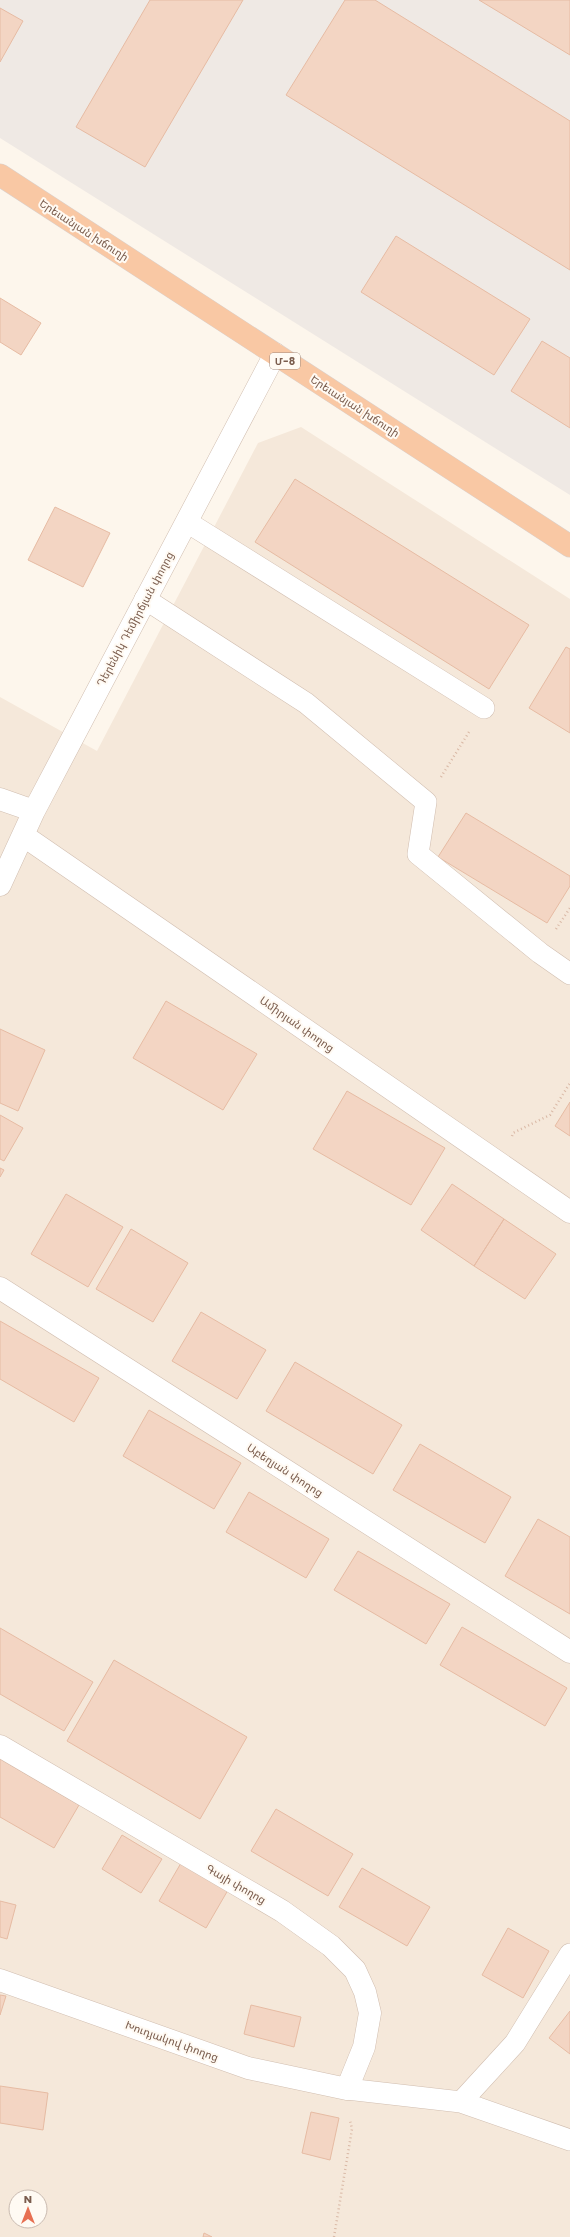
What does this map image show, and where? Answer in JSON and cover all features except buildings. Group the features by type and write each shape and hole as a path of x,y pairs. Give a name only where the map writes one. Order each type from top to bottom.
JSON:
{"highway":[{"name":"Երեւանյան խճուղի","path":"0,175 570,546"}],"street":[{"name":"Դերենիկ Դեմիրճյան փողոց","path":"0,885 24,836 34,811 275,354"},
{"path":"0,799 34,811"},
{"name":"Ամիրյան փողոց","path":"24,836 570,1212"},
{"name":"Աբեղյան փողոց","path":"0,1288 570,1652"},
{"name":"Գայի փողոց","path":"0,1746 282,1911 331,1946 355,1970 365,1992 370,2013 364,2047 347,2089"},
{"name":"Խուդյակով փողոց","path":"0,1980 248,2068 347,2089"}],"lane":[{"path":"187,522 484,708"},
{"path":"145,599 306,702 426,802 418,854 540,953 570,974"},
{"path":"461,2102 515,2043 570,1954"},
{"path":"347,2089 461,2102 570,2140"}],"path":[{"path":"440,780 473,727"},
{"path":"554,934 570,908"},
{"path":"513,1133 550,1115 570,1083"},
{"path":"334,2237 352,2129 347,2089"}],"shaded area":[{"path":"0,0 570,0 570,495 0,138"},
{"path":"301,427 570,599 570,2237 0,2237 0,697 97,751 258,443"}]}
